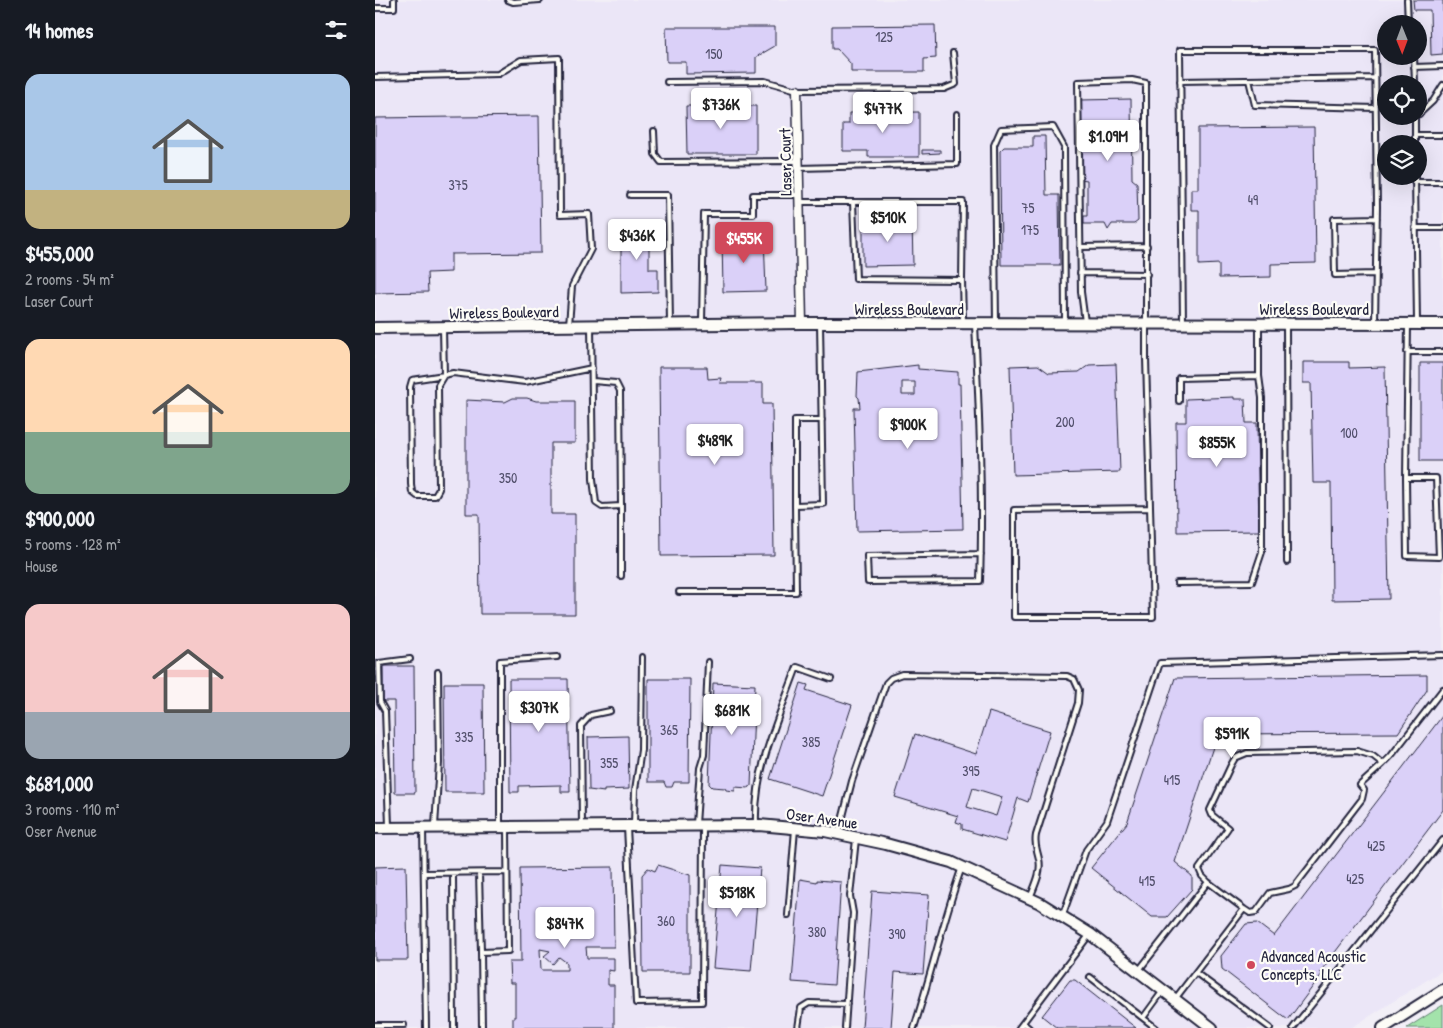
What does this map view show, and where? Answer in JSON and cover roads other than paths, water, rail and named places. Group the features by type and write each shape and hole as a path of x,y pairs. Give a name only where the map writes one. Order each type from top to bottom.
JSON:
{"street":[{"name":"Laser Court","path":"797,90 802,324"},
{"name":"Wireless Boulevard","path":"375,328 802,324 1443,324"},
{"name":"Oser Avenue","path":"375,828 757,825 839,834 857,838 961,867 1030,898 1090,934 1212,1028"},
{"path":"1383,1028 1443,990"}],"lane":[{"path":"375,8 394,8 394,0"},
{"path":"507,0 513,2 539,0"},
{"path":"1407,0 1408,15"},
{"path":"1183,324 1180,50 1375,50 1377,218 1375,324"},
{"path":"667,82 765,81 797,90 945,89 956,84 953,53"},
{"path":"375,77 498,74 521,60 559,58 560,215 589,214 591,230 591,248 572,286 569,326"},
{"path":"1414,75 1414,67 1443,66"},
{"path":"1180,81 1375,78"},
{"path":"1086,324 1080,273 1078,82 1132,80 1146,83 1148,324 1146,358 1153,617 1014,617 1014,510 1150,508"},
{"path":"1249,80 1255,104 1376,108"},
{"path":"1427,106 1433,101 1443,85"},
{"path":"654,131 655,154 661,162 957,164 957,114"},
{"path":"1415,135 1416,125"},
{"path":"996,324 994,145 1001,129 1053,127 1064,147 1065,324"},
{"path":"1427,135 1443,135"},
{"path":"1427,182 1443,182"},
{"path":"1406,478 1436,478 1439,557 1407,556 1406,478 1407,352 1412,324 1415,228 1414,185"},
{"path":"630,195 668,195 670,325"},
{"path":"702,325 704,214 753,214 753,195 853,202 963,202 963,324"},
{"path":"853,202 856,279 962,280"},
{"path":"1375,274 1335,274 1334,219 1377,218"},
{"path":"1415,228 1443,228"},
{"path":"1080,246 1147,246"},
{"path":"1080,273 1147,274"},
{"path":"795,504 823,504 820,324"},
{"path":"975,324 980,416 981,554 980,581 868,582 867,556 981,554"},
{"path":"1177,583 1252,582 1263,552 1263,398 1259,376 1259,324"},
{"path":"1286,324 1287,562"},
{"path":"591,326 593,479 596,503 602,506 621,506"},
{"path":"443,328 444,375 438,385 439,488 435,496 417,496 412,492 411,484 412,380 444,375 453,373 525,382 592,368"},
{"path":"1407,352 1443,352"},
{"path":"1179,401 1179,378 1259,376"},
{"path":"593,381 617,383 620,392 621,576"},
{"path":"679,592 796,592 795,420 822,420"},
{"path":"1062,916 1086,850 1107,821 1160,663 1443,655"},
{"path":"481,952 507,951 507,872 504,828 501,661 557,657"},
{"path":"642,657 641,750 630,827 636,1003 702,1002 699,768 704,755 708,662"},
{"path":"389,828 385,711 380,702 379,663 410,659"},
{"path":"757,825 757,787 797,667 831,679"},
{"path":"435,828 439,763 438,672"},
{"path":"839,834 852,781 886,683 891,678 902,674 1067,676 1074,679 1079,690 1078,703 1036,835 1034,846 1039,859 1038,878 1030,898"},
{"path":"1383,764 1373,756 1357,751 1247,753 1235,758 1210,810 1212,815 1229,828 1199,869 1202,876 1250,913 1256,912 1271,893 1295,886 1362,799 1364,790 1360,785 1383,764 1391,756 1443,689"},
{"path":"582,827 581,726 591,715 610,711"},
{"path":"423,828 426,1028"},
{"path":"788,915 795,829"},
{"path":"845,1028 853,913 849,896 857,838"},
{"path":"1293,1028 1443,840"},
{"path":"913,1028 929,980 961,867"},
{"path":"424,873 507,872"},
{"path":"453,873 454,1028"},
{"path":"479,873 482,1028"},
{"path":"1138,971 1208,882"},
{"path":"1175,999 1244,910"},
{"path":"1019,1028 1090,934"},
{"path":"1195,974 1271,1028"},
{"path":"1090,977 1156,1028"},
{"path":"1143,1018 1164,990"},
{"path":"799,1028 801,1008 809,1003 847,1004"},
{"path":"1023,1023 1029,1028"},
{"path":"375,1025 404,1025"}],"place":[{"name":"Advanced Acoustic Concepts, LLC","path":"1251,965"}]}
